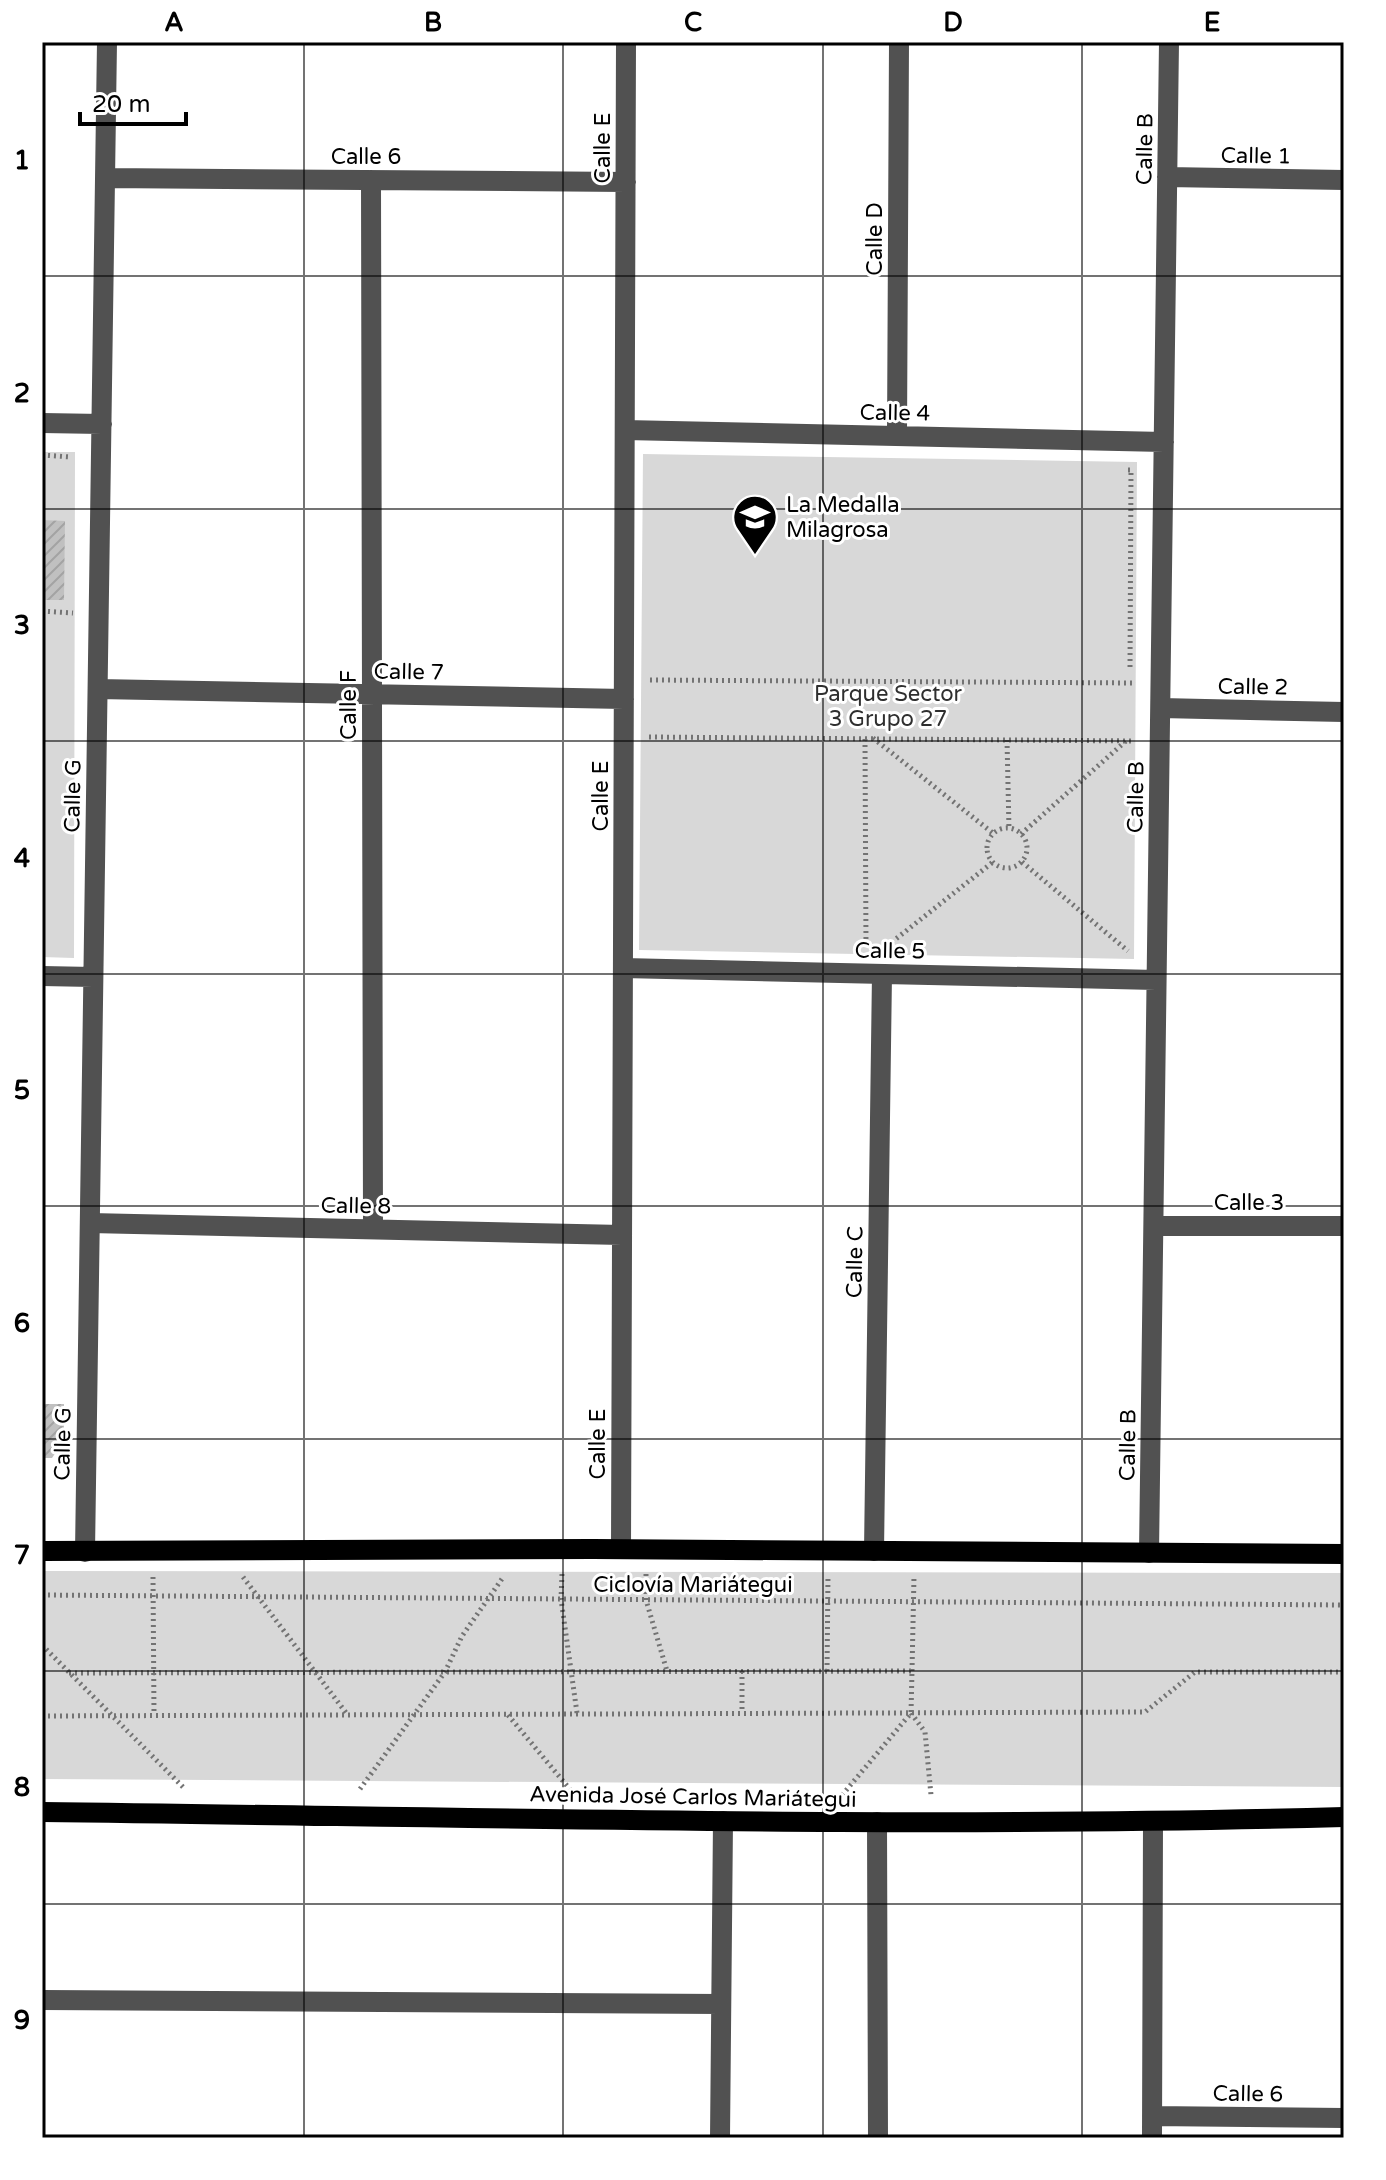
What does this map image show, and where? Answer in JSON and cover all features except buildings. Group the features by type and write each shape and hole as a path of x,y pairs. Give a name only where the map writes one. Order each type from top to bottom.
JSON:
{"main road":[{"path":"42,1551 646,1549 1344,1554"},
{"name":"Avenida José Carlos Mariátegui","path":"42,1812 877,1822 1153,1822 1344,1817"}],"street":[{"name":"Calle G","path":"85,1552 107,42"},
{"name":"Calle E","path":"621,1549 626,42"},
{"name":"Calle D","path":"897,436 899,42"},
{"name":"Calle B","path":"1149,1553 1169,42"},
{"name":"Calle 1","path":"1167,177 1344,180"},
{"name":"Calle 6","path":"106,178 626,182"},
{"name":"Calle F","path":"371,180 373,1229"},
{"path":"42,423 102,424"},
{"name":"Calle 4","path":"625,430 1164,442"},
{"name":"Calle 7","path":"98,689 624,699"},
{"name":"Calle 2","path":"1161,708 1344,712"},
{"name":"Calle 5","path":"623,968 1156,980"},
{"name":"Calle C","path":"874,973 874,1551"},
{"path":"42,976 93,977"},
{"name":"Calle 8","path":"90,1223 622,1235"},
{"name":"Calle 3","path":"1154,1226 1344,1226"},
{"path":"720,2138 723,1821"},
{"path":"877,1822 878,2138"},
{"path":"1152,2138 1153,1822"},
{"path":"42,2000 721,2004"},
{"name":"Calle 6","path":"1152,2116 1344,2118"}],"path":[{"path":"1115,470 1131,470 1130,697"},
{"path":"647,694 647,680 1161,683"},
{"path":"646,723 646,737 1160,741"},
{"path":"1129,726 1129,756"},
{"path":"873,738 994,834"},
{"path":"865,739 874,973"},
{"path":"1007,740 1009,829"},
{"path":"1021,834 1128,741"},
{"path":"1009,829 1021,834 1027,844 1026,857 1011,868 1004,868 993,862 987,849 994,834 1009,829"},
{"path":"897,951 881,950 993,862"},
{"path":"1022,862 1130,953"},
{"path":"1130,938 1130,953"},
{"path":"1115,953 1130,953"},
{"path":"341,1816 445,1672 462,1636 522,1549"},
{"path":"563,1549 561,1599 577,1713"},
{"path":"646,1549 646,1600 667,1671"},
{"path":"223,1551 347,1714"},
{"path":"827,1671 828,1551"},
{"path":"914,1551 911,1713 925,1732 933,1822"},
{"path":"152,1552 154,1715"},
{"name":"Ciclovía Mariátegui","path":"42,1595 1344,1605"},
{"path":"42,1645 210,1814"},
{"path":"742,1671 742,1713"},
{"path":"69,1673 912,1671"},
{"path":"42,1716 1145,1712 1195,1672 1344,1672"},
{"path":"820,1821 911,1713"},
{"path":"507,1714 595,1819"}],"green space":[{"path":"42,452 75,452 74,958 42,957"},
{"name":"Parque Sector 3 Grupo 27","path":"643,454 1137,462 1134,959 639,950"},
{"path":"42,1571 1344,1573 1344,1787 42,1779"}],"place":[{"name":"La Medalla Milagrosa","path":"755,556"}]}
